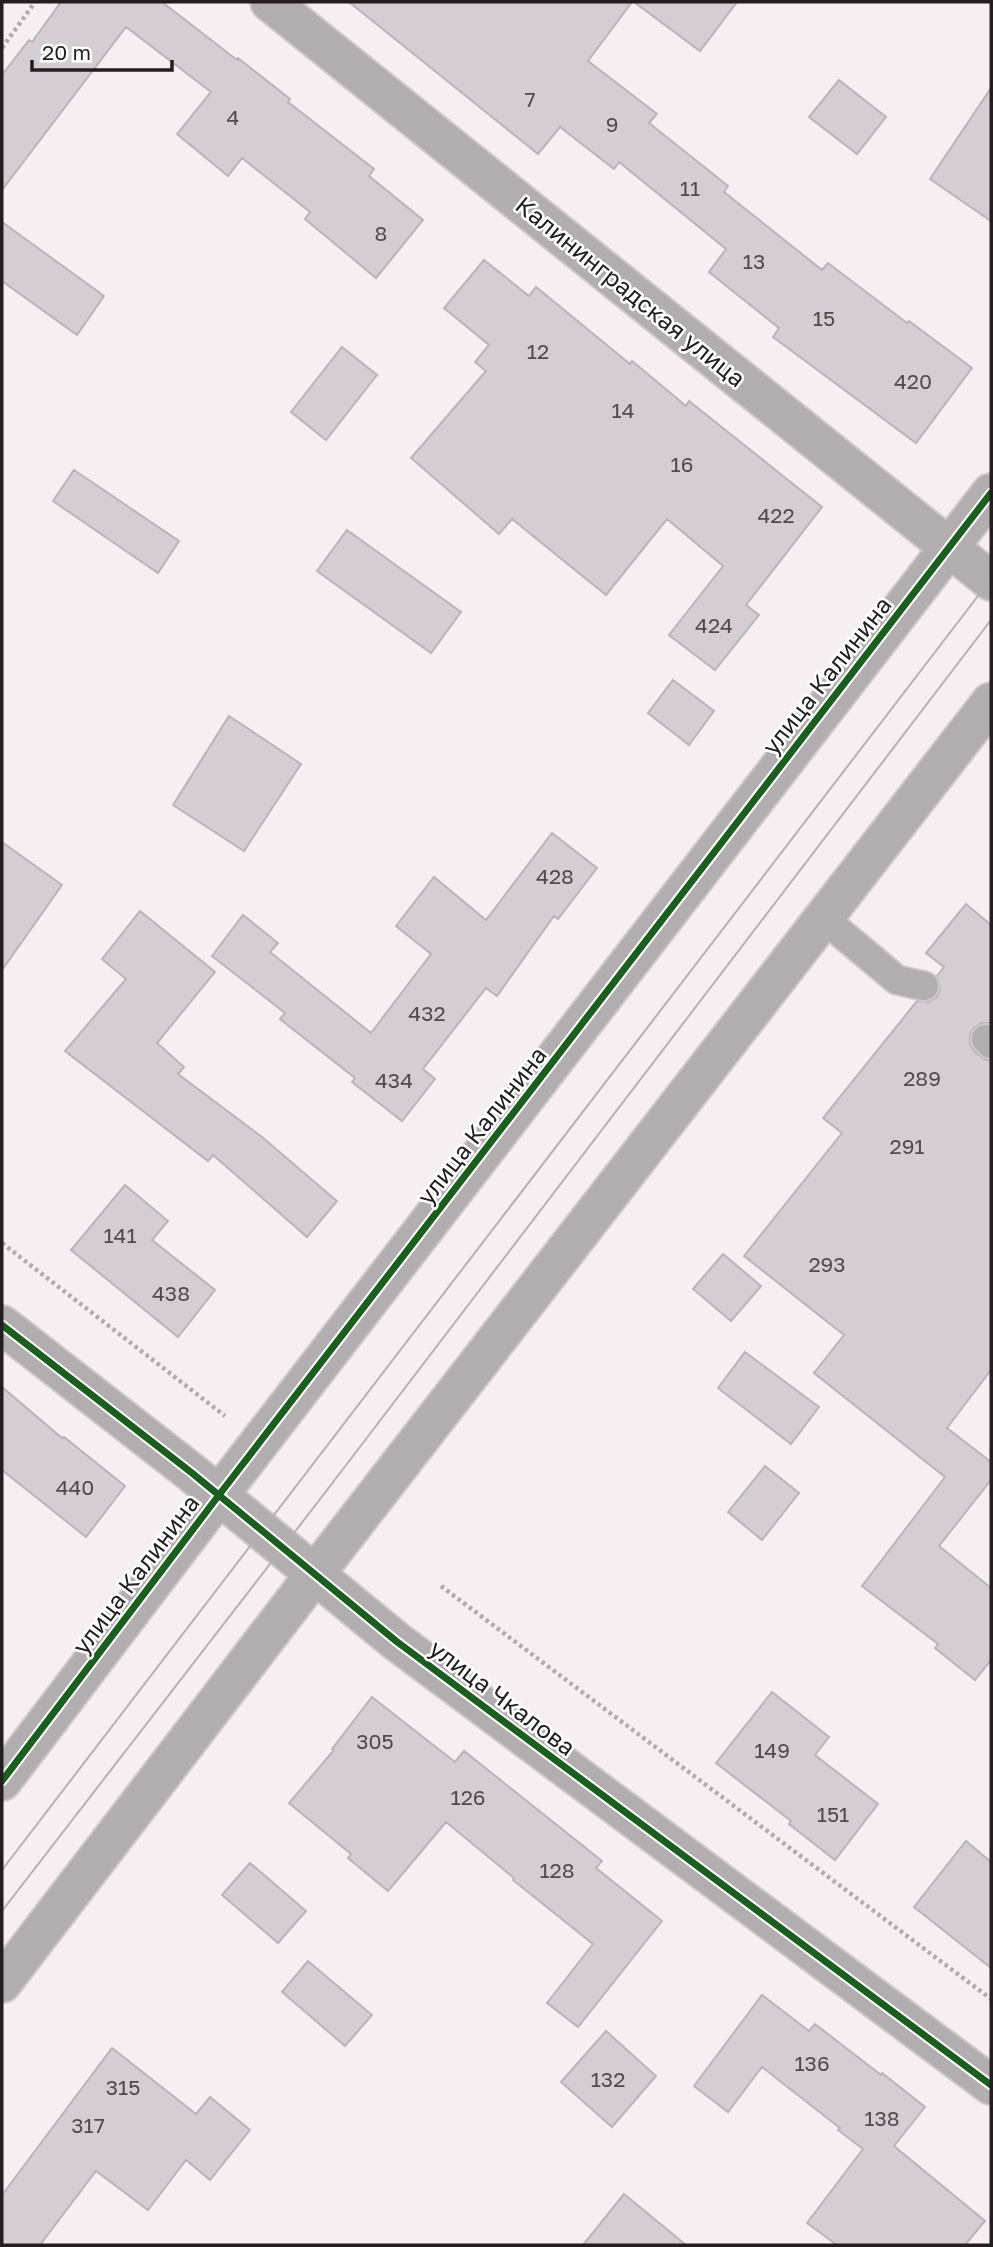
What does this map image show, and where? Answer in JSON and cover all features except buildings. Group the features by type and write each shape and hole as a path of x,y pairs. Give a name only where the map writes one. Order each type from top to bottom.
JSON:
{"street":[{"name":"Калининградская улица","path":"270,2 991,581"},
{"name":"улица Калинина","path":"2,1781 991,493"},
{"path":"2,1983 315,1574 991,702"},
{"name":"улица Чкалова","path":"2,1325 219,1495 396,1642 991,2085"}],"lane":[{"path":"823,919 897,980 924,986"}],"path":[{"path":"2,48 35,2"},
{"path":"2,1243 231,1421"},
{"path":"441,1586 991,1999"}],"tram line":[{"path":"2,1870 991,579"},
{"path":"2,1911 991,620"}],"cycle path":[{"path":"2,1781 991,493"},
{"path":"2,1325 192,1473 396,1641 991,2085"}]}
